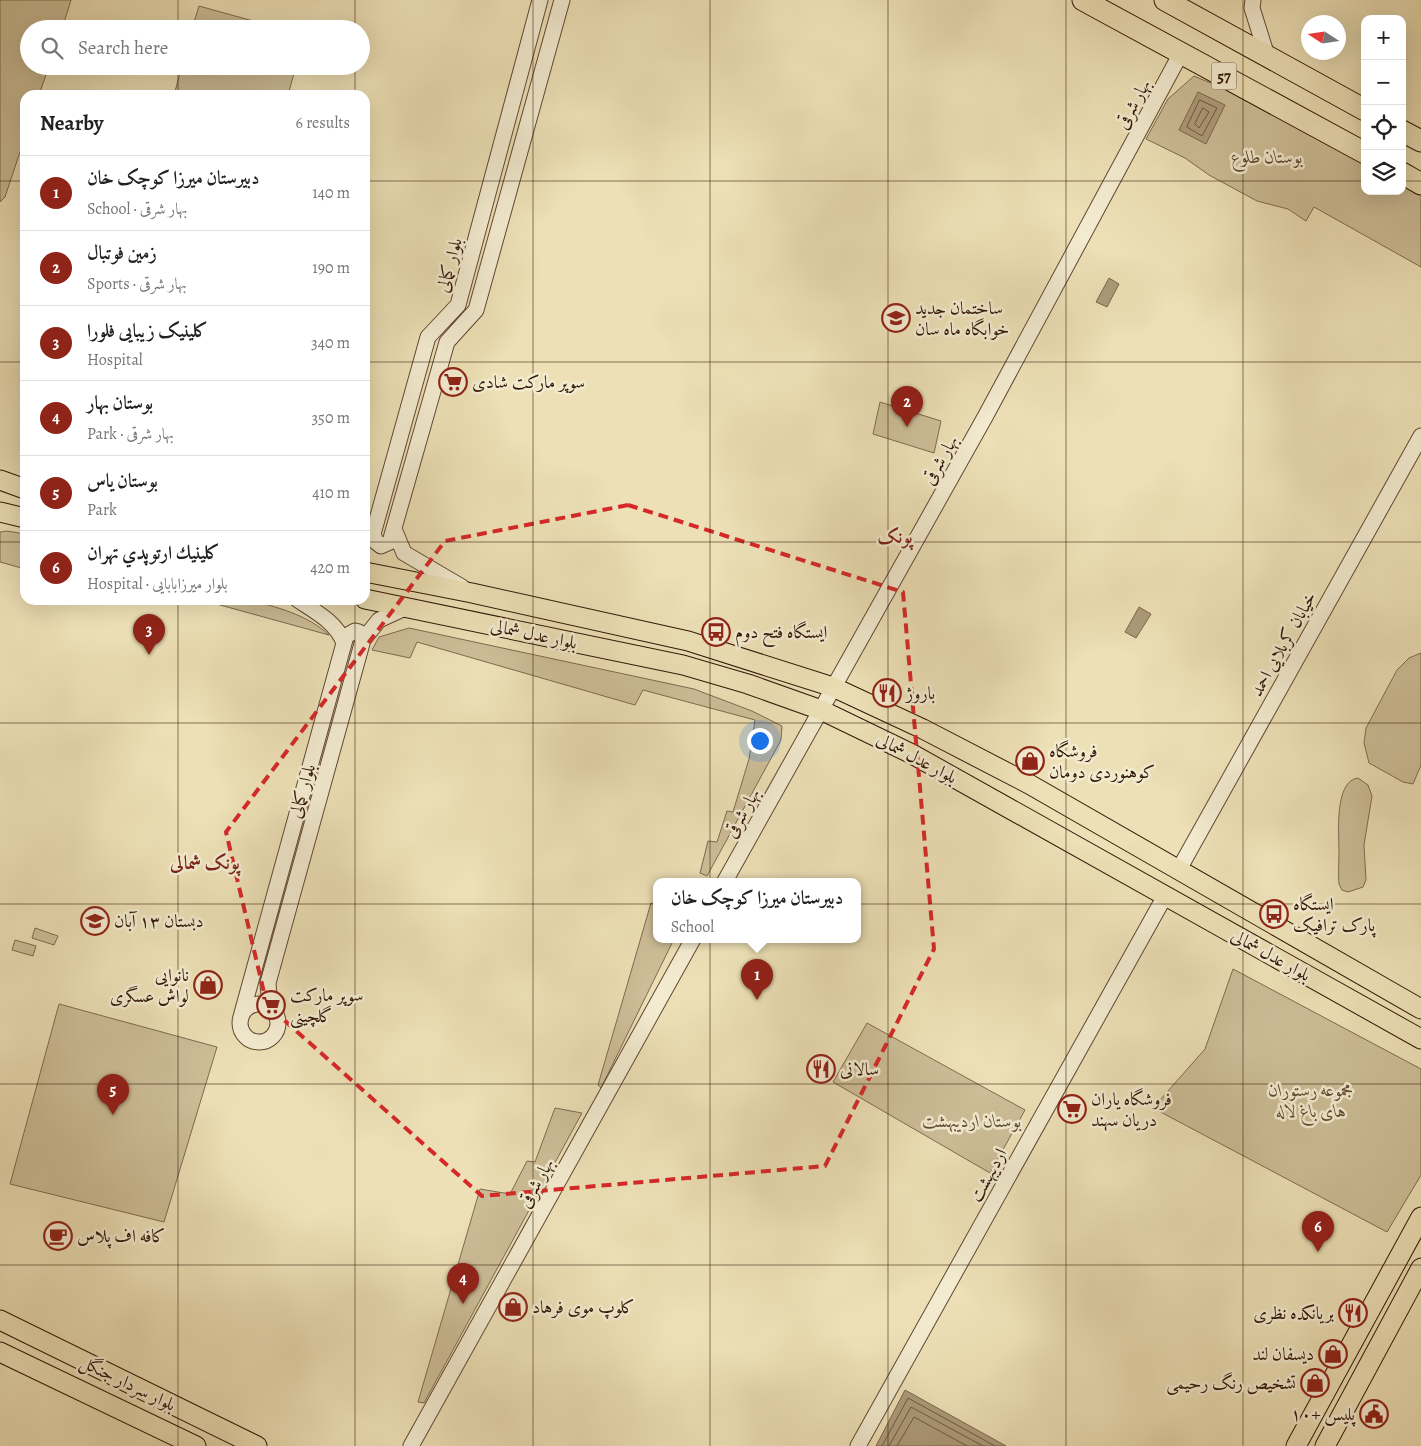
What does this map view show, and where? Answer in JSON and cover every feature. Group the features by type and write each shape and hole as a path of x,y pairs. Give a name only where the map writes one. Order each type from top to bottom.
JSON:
{"highway":[{"name":"57","path":"1083,0 1361,150"},
{"name":"57","path":"1165,0 1361,108"},
{"path":"1406,133 1421,141"},
{"path":"1406,175 1421,184"}],"main road":[{"path":"0,481 20,487"},
{"path":"0,512 20,518"},
{"path":"0,521 20,519"},
{"name":"بلوار عدل شمالی","path":"370,573 472,593 688,641 833,687 923,729 1022,781 1421,1009"},
{"name":"بلوار عدل شمالی","path":"370,600 682,665 748,684 821,710 912,754 1421,1039"},
{"path":"1296,1446 1421,1218"},
{"path":"1325,1446 1421,1268"},
{"name":"بلوار سردار جنگل","path":"0,1320 257,1446"},
{"name":"بلوار سردار جنگل","path":"0,1352 196,1446"}],"street":[{"name":"بلوار کمالی","path":"371,536 428,337 458,305 540,0"},
{"path":"371,536 378,544 386,545 392,535 447,342 476,310 562,0"},
{"path":"1253,0 1252,8 1267,56"},
{"name":"بهار شرقی","path":"727,878 1100,207 1181,53"},
{"name":"خیابان کربلایی احمد","path":"1178,871 1421,436"},
{"path":"392,535 404,553 472,593"},
{"path":"306,605 322,616 345,639 355,631 359,632 363,640"},
{"name":"بلوار کمالی","path":"270,1007 268,983 363,640 379,620 407,607"},
{"name":"بلوار کمالی","path":"242,1013 345,639"},
{"name":"اردیبهشت","path":"858,1446 1165,896"},
{"name":"بهار شرقی","path":"411,1446 691,943"},
{"path":"258,1004 270,1007 277,1016 278,1027 272,1037 261,1043 249,1040 241,1032 240,1019 242,1013 246,1008 258,1004"}],"highlighted area":[{"path":"628,505 903,592 934,949 825,1166 482,1196 267,1005 226,832 445,541"}],"green space":[{"path":"0,0 71,0 65,20 20,20 20,75 46,75 41,90 20,90 20,152 5,197 0,202"},
{"path":"199,6 250,20 195,20"},
{"path":"180,75 294,75 289,90 175,90"},
{"name":"بوستان طلوع","path":"1194,76 1246,98 1361,159 1361,195 1406,195 1406,184 1421,193 1421,267 1314,207 1306,221 1288,209 1257,201 1209,175 1185,158 1146,139 1168,99"},
{"path":"880,402 941,421 934,453 873,434"},
{"path":"0,532 20,533 20,568 0,562"},
{"path":"220,605 266,605 302,617 329,635"},
{"path":"409,628 694,689 752,711 782,726 781,740 707,876 700,873 708,841 717,842 727,811 733,812 749,759 755,720 643,690 635,705 417,642 410,658 372,650 379,637"},
{"path":"1421,653 1421,765 1413,784 1403,782 1369,763 1364,743 1366,728 1397,670 1409,658"},
{"path":"1358,778 1368,785 1372,796 1364,845 1366,880 1363,887 1348,892 1342,890 1339,884 1340,809 1341,798 1345,788 1350,781"},
{"path":"651,903 653,904 653,943 672,943 601,1088 598,1085"},
{"path":"35,928 58,936 54,945 32,938"},
{"path":"15,940 36,946 33,956 12,950"},
{"name":"مجموعه رستوران های باغ لاله","path":"1233,969 1421,1069 1421,1175 1387,1232 1153,1108 1205,1049"},
{"path":"59,1004 217,1047 164,1222 10,1184"},
{"name":"بوستان اردیبهشت","path":"867,1023 1025,1110 990,1173 833,1082"},
{"path":"555,1108 582,1113 424,1403 418,1402 480,1189 510,1194 527,1161 535,1162"}],"water":[{"path":"1198,92 1225,105 1206,144 1179,130"},
{"path":"1109,278 1119,284 1107,307 1096,302"},
{"path":"1139,607 1151,614 1136,638 1125,632"},
{"path":"905,1390 1006,1446 876,1446"}],"place":[{"name":"ساختمان جدید خوابگاه ماه سان","path":"896,318"},
{"name":"سوپر مارکت شادی","path":"453,382"},
{"name":"زمین فوتبال","path":"907,427"},
{"name":"ایستگاه فتح دوم","path":"716,632"},
{"name":"کلینیک زیبایی فلورا","path":"149,655"},
{"name":"باروژ","path":"887,693"},
{"name":"فروشگاه کوهنوردی دومان","path":"1030,761"},
{"name":"ایستگاه پارک ترافیک","path":"1274,914"},
{"name":"دبستان ۱۳ آبان","path":"95,921"},
{"name":"نانوایی لواش عسگری","path":"208,985"},
{"name":"دبیرستان میرزا کوچک خان","path":"757,1000"},
{"name":"سوپر مارکت گلچینی","path":"271,1005"},
{"name":"سالانی","path":"821,1069"},
{"name":"فروشگاه یاران دریان سهند","path":"1072,1109"},
{"name":"بوستان یاس","path":"113,1115"},
{"name":"کافه اف پلاس","path":"58,1236"},
{"name":"كلينيك ارتوپدي تهران","path":"1318,1252"},
{"name":"بوستان بهار","path":"463,1304"},
{"name":"کلوپ موی فرهاد","path":"513,1307"},
{"name":"بریانکده نظری","path":"1353,1313"},
{"name":"دیسفان لند","path":"1333,1354"},
{"name":"تشخیص رنگ رحیمی","path":"1315,1383"},
{"name":"پلیس +۱۰","path":"1374,1414"}],"district":[{"name":"پونک","path":"895,536"},
{"name":"پونک شمالی","path":"205,862"}]}
